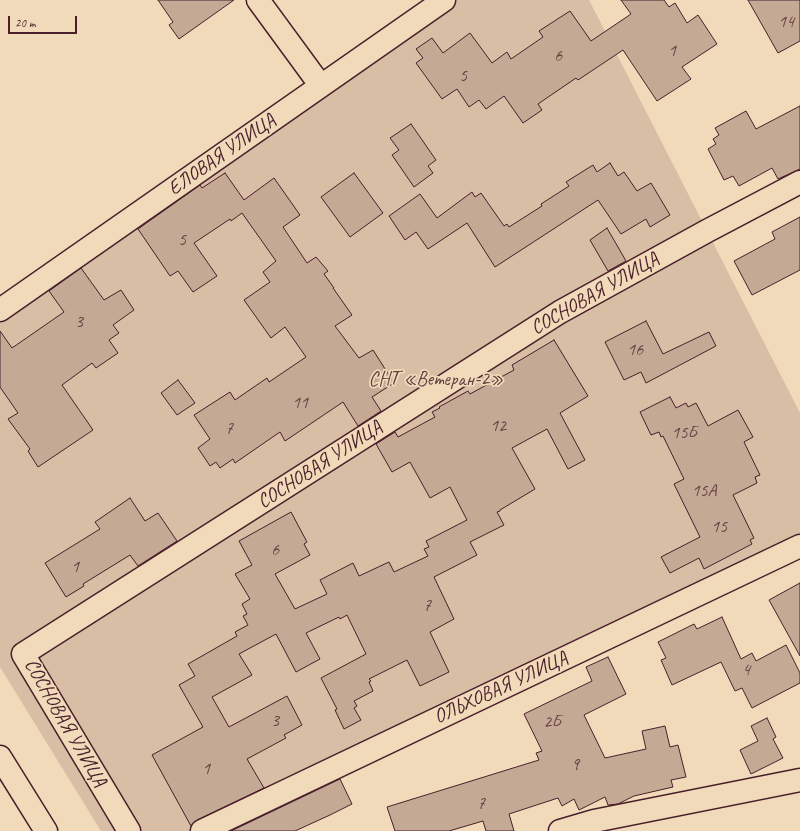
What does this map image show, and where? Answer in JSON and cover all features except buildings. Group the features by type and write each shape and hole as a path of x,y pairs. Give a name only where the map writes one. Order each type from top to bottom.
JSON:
{"street":[{"path":"258,0 321,86"},
{"name":"ЕЛОВАЯ УЛИЦА","path":"0,310 444,0"},
{"name":"СОСНОВАЯ УЛИЦА","path":"129,831 23,654 560,312 707,231 800,182"},
{"name":"ОЛЬХОВАЯ УЛИЦА","path":"202,831 800,546"},
{"path":"0,757 46,831"},
{"path":"560,831 596,826 800,780"}],"green space":[{"name":"СНТ «Ветеран-2»","path":"444,0 589,0 800,413 800,546 202,831 101,831 0,667 0,310"}]}
